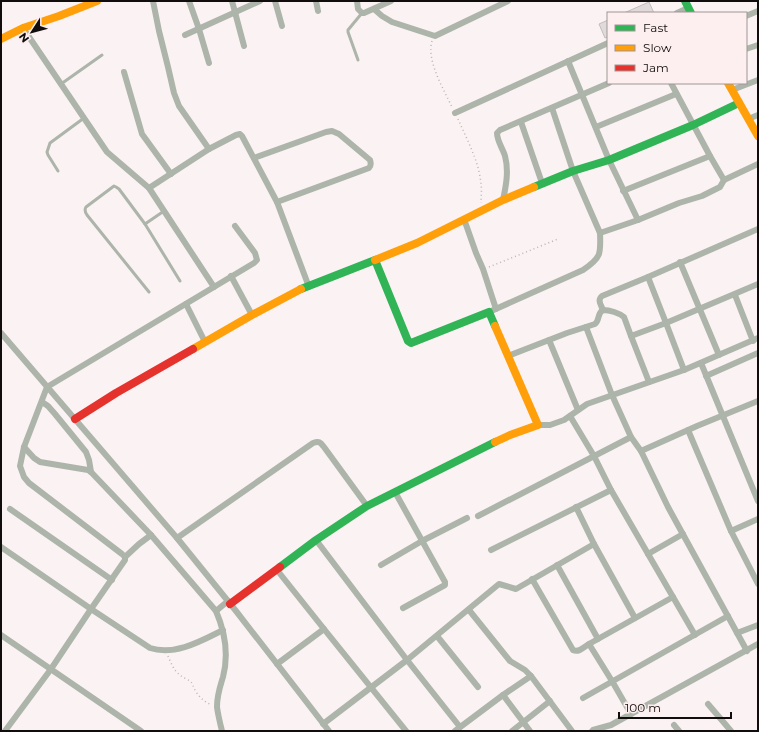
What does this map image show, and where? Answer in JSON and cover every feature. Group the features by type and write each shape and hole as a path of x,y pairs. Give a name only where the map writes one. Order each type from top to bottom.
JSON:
{"street":[{"path":"1,39 23,28 98,1"},
{"path":"153,1 174,93 179,106 209,149"},
{"path":"189,1 209,63"},
{"path":"232,1 244,46"},
{"path":"185,35 260,1"},
{"path":"275,1 282,26"},
{"path":"316,1 318,10"},
{"path":"356,1 358,9 362,13 392,1"},
{"path":"374,9 392,22 436,36 508,1"},
{"path":"679,12 688,7"},
{"path":"747,16 758,11"},
{"path":"23,28 107,152 149,188 214,287"},
{"path":"455,113 607,43"},
{"path":"747,49 758,45"},
{"path":"568,61 609,160 638,220"},
{"path":"124,72 142,134 171,174"},
{"path":"747,82 758,80"},
{"path":"503,200 507,181 507,167 497,133 500,130 607,84"},
{"path":"671,84 724,180"},
{"path":"730,86 758,136"},
{"path":"596,127 676,94"},
{"path":"75,419 116,393 205,342 297,292 417,243 480,211 542,183 609,160 693,125 739,103"},
{"path":"375,260 408,341 411,343 492,310 583,270 593,263 599,256 601,248 600,233 574,171 552,108"},
{"path":"748,119 758,115"},
{"path":"521,122 542,183"},
{"path":"254,158 332,131 339,134 370,160 371,163 369,168 277,202"},
{"path":"149,188 209,149 240,134 277,202 309,287"},
{"path":"624,191 710,156"},
{"path":"600,233 638,220 679,203 702,196 720,187 724,180 758,164"},
{"path":"464,219 483,269 492,310 508,356 538,425"},
{"path":"125,557 28,483 20,466 24,448 47,387 257,260 255,253 235,226"},
{"path":"603,310 599,300 602,296 758,229"},
{"path":"680,262 719,355"},
{"path":"231,276 252,316"},
{"path":"648,277 684,370"},
{"path":"631,336 666,323 758,284"},
{"path":"216,611 277,570 316,540 367,506 510,435 538,425 550,425 564,420 588,404 684,370 755,340 734,295"},
{"path":"186,304 205,342"},
{"path":"508,356 567,333 597,324 600,312 603,310"},
{"path":"603,310 609,310 622,315 624,318 649,382"},
{"path":"586,327 612,395 631,437 641,451 668,507 747,651"},
{"path":"1,334 177,538 329,731"},
{"path":"549,340 578,410"},
{"path":"706,376 758,353"},
{"path":"701,363 758,501"},
{"path":"641,451 758,401"},
{"path":"42,402 48,406 86,452 91,472"},
{"path":"570,416 695,635"},
{"path":"688,430 731,531 755,570 758,584"},
{"path":"478,516 631,437"},
{"path":"177,538 313,442 321,443 367,506"},
{"path":"24,448 40,462 88,470 91,472 151,535 216,611 225,638 227,657 219,690 217,706 222,731"},
{"path":"491,550 611,490"},
{"path":"395,492 445,581 445,583 403,608"},
{"path":"576,507 594,544 635,618"},
{"path":"10,509 112,580"},
{"path":"381,565 422,541 467,518"},
{"path":"731,531 758,519"},
{"path":"648,554 683,534"},
{"path":"8,730 123,564 125,557 151,535"},
{"path":"316,540 458,729 531,676"},
{"path":"323,724 407,660 499,584 516,589 594,544"},
{"path":"1,547 150,648 164,650 185,647 223,630"},
{"path":"557,565 598,639"},
{"path":"277,570 406,731"},
{"path":"532,579 573,650 575,651 578,651 673,596"},
{"path":"469,610 510,661 525,670 531,676 572,731"},
{"path":"583,698 728,616"},
{"path":"737,634 758,624"},
{"path":"277,664 324,629"},
{"path":"1,635 140,731"},
{"path":"437,636 478,687"},
{"path":"589,644 630,714"},
{"path":"592,731 611,725 758,644"},
{"path":"503,695 530,731"},
{"path":"512,731 550,701"},
{"path":"708,704 731,731"},
{"path":"674,725 679,731"}],"lane":[{"path":"358,60 348,30 362,13"},
{"path":"61,84 102,55"},
{"path":"58,171 48,155 50,143 84,118"},
{"path":"149,292 85,211 86,207 114,186 119,189 145,224 180,281"},
{"path":"145,224 164,211"}],"path":[{"path":"436,36 432,40 431,44 433,62 438,79 476,159 482,185 480,211"},
{"path":"483,269 558,239"},
{"path":"164,650 174,668 181,676 190,681 194,690 204,702 217,706"}],"building":[{"path":"649,2 654,12 626,12"},
{"path":"607,20 607,37 605,38 599,24"}],"traffic: fast":[{"path":"685,1 690,12"},
{"path":"534,187 573,171 609,160 693,125 739,103"},
{"path":"301,289 375,260 408,341 411,343 489,312 495,326"},
{"path":"280,567 316,540 367,506 495,442"}],"traffic: slow":[{"path":"1,39 23,28 97,1"},
{"path":"729,84 758,136"},
{"path":"375,260 417,243 503,200 534,187"},
{"path":"193,349 301,289"},
{"path":"495,326 538,425 495,442"}],"traffic: jam":[{"path":"75,419 116,393 193,349"},
{"path":"230,604 280,567"}]}
